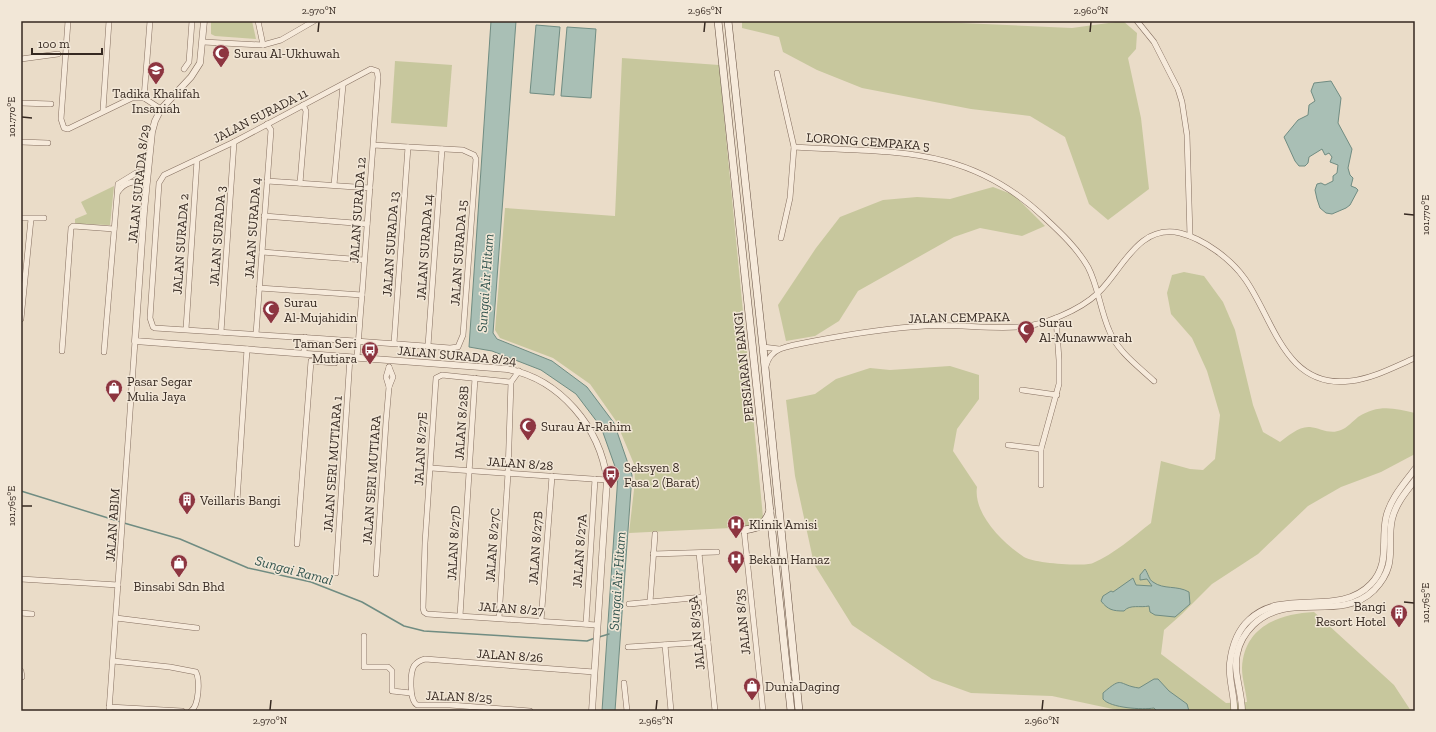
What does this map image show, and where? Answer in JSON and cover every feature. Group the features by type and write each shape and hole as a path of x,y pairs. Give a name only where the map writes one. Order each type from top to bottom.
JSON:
{"main road":[{"name":"PERSIARAN BANGI","path":"718,21 790,709"},
{"name":"PERSIARAN BANGI","path":"728,21 763,347 799,711"},
{"path":"744,530 757,529 762,526 770,511"}],"street":[{"path":"68,21 61,119 62,124 68,129 103,110 132,98 144,98 161,109"},
{"path":"103,110 109,21"},
{"path":"144,98 150,21"},
{"path":"184,69 189,62 192,21"},
{"name":"JALAN SURADA 8/29","path":"135,341 152,132 155,121 161,109 196,71 200,63 204,21"},
{"path":"258,21 263,45"},
{"path":"203,42 263,45 281,40 303,23 314,21"},
{"path":"1137,21 1154,42 1178,89 1182,102 1187,135 1190,236"},
{"path":"21,59 58,54"},
{"name":"JALAN SURADA 11","path":"186,329 155,328 151,325 150,318 160,180 164,175 234,142 371,69"},
{"name":"JALAN SURADA 12","path":"357,357 378,74 377,71 371,69"},
{"name":"LORONG CEMPAKA 5","path":"777,73 794,147 790,198 781,238"},
{"path":"334,185 342,85"},
{"path":"21,103 51,104"},
{"path":"300,183 306,112 303,105"},
{"name":"JALAN SURADA 4","path":"256,334 271,130 267,124"},
{"path":"21,142 48,143"},
{"name":"JALAN SURADA 3","path":"221,332 234,142"},
{"path":"373,145 442,149"},
{"name":"JALAN SURADA 13","path":"394,343 408,147"},
{"name":"LORONG CEMPAKA 5","path":"794,147 930,156 965,166 1016,192 1062,234 1082,257 1094,280 1105,320 1114,340 1120,349 1154,381"},
{"name":"JALAN SURADA 15","path":"428,346 450,348 458,347 463,335 476,159 468,150 442,149"},
{"name":"JALAN SURADA 14","path":"428,346 442,149"},
{"name":"JALAN SURADA 2","path":"186,329 197,160"},
{"path":"104,352 118,184 136,174 148,170"},
{"path":"116,194 121,187 128,183 136,181 147,182"},
{"path":"267,181 370,188"},
{"path":"264,216 367,224"},
{"path":"21,218 44,218"},
{"path":"21,319 31,219"},
{"path":"62,351 70,231 73,226 114,229"},
{"name":"JALAN CEMPAKA","path":"763,347 780,349 853,333 925,326 1019,327 1056,318 1098,293 1137,244 1146,237 1167,231 1190,236 1215,251 1237,268 1253,291 1287,355 1299,368 1312,376 1336,382 1358,380 1415,358"},
{"path":"262,252 364,260"},
{"path":"259,288 362,296"},
{"path":"1041,484 1041,449 1057,395 1059,366 1056,318"},
{"path":"186,329 428,346"},
{"path":"304,353 305,337"},
{"name":"JALAN SURADA 8/24","path":"135,341 488,367 519,371 556,391 574,407 588,426 598,446 607,480 592,711"},
{"name":"JALAN ABIM","path":"109,709 135,341"},
{"path":"237,501 247,349"},
{"path":"765,371 768,359 780,349"},
{"path":"297,544 311,361 335,363 336,356"},
{"name":"JALAN SERI MUTIARA 1","path":"336,573 350,357"},
{"name":"JALAN SERI MUTIARA","path":"376,574 389,387 386,377 389,367 389,360"},
{"path":"511,382 519,371"},
{"name":"JALAN 8/27E","path":"424,612 422,602 425,543 436,378 442,375 511,382"},
{"name":"JALAN 8/28B","path":"468,471 474,378"},
{"name":"JALAN 8/27C","path":"498,618 508,473 511,382"},
{"path":"1022,390 1057,395"},
{"path":"1008,445 1041,449"},
{"name":"JALAN 8/28","path":"431,468 607,480"},
{"path":"1234,711 1230,664 1235,640 1244,625 1262,610 1271,606 1288,602 1340,600 1357,594 1370,585 1377,577 1383,563 1386,547 1385,525 1390,505 1415,469"},
{"name":"JALAN 8/27D","path":"460,616 468,471"},
{"name":"JALAN 8/27B","path":"541,621 552,476"},
{"name":"JALAN 8/27A","path":"586,624 595,479"},
{"path":"1242,711 1236,662 1239,646 1245,634 1264,616 1278,609 1342,606 1354,602 1370,593 1380,582 1390,562 1392,552 1391,523 1394,511 1400,500 1415,480"},
{"name":"JALAN 8/35","path":"744,530 762,711"},
{"path":"650,602 654,534"},
{"path":"653,554 717,552"},
{"name":"JALAN 8/35A","path":"699,553 715,711"},
{"path":"21,579 118,585"},
{"path":"630,604 703,597"},
{"name":"JALAN 8/27","path":"424,612 460,616 586,624 597,627"},
{"path":"21,613 32,614"},
{"path":"116,618 197,628"},
{"path":"364,636 364,667 388,667 392,672 392,691 411,693"},
{"path":"628,647 708,642"},
{"path":"665,644 671,711"},
{"name":"JALAN 8/25","path":"425,659 418,662 413,668 411,693 414,704 420,706 450,705 530,711"},
{"name":"JALAN 8/26","path":"425,659 594,672"},
{"path":"113,661 170,667 196,672 198,677 196,706 191,711"},
{"path":"21,671 22,677"},
{"path":"624,683 627,711"},
{"path":"109,709 182,711"}],"green space":[{"path":"211,21 252,21 256,39 215,36 211,34"},
{"path":"742,21 916,21 1072,28 1123,21 1137,33 1136,49 1128,58 1141,118 1149,189 1108,220 1089,204 1065,137 1030,116 971,109 862,88 817,70 783,52 779,37 742,28"},
{"path":"622,58 719,65 763,517 758,524 751,527 629,533 635,481 634,464 616,421 590,384 553,358 500,338 495,330 505,208 615,216"},
{"path":"395,61 452,65 447,127 391,123"},
{"path":"114,186 110,225 75,224 75,219 87,214 81,202"},
{"path":"993,187 1014,195 1045,226 1022,236 980,228 954,237 858,291 839,321 815,336 786,341 778,305 816,248 840,217 883,200 917,197 950,199"},
{"path":"1184,272 1204,276 1223,302 1235,330 1253,405 1263,432 1280,442 1302,428 1310,427 1333,432 1345,428 1358,417 1372,410 1386,408 1400,410 1415,413 1415,454 1381,472 1341,487 1308,506 1258,554 1212,584 1164,630 1161,654 1226,703 1247,702 1242,668 1244,654 1249,642 1265,625 1288,616 1314,612 1394,685 1411,711 1122,711 1052,696 971,693 932,679 852,625 814,564 795,476 786,400 815,394 836,379 870,368 890,370 950,366 979,375 979,399 957,429 953,451 977,487 977,497 980,507 991,527 1007,544 1024,557 1047,563 1079,565 1093,563 1116,550 1151,523 1161,461 1190,469 1203,470 1215,459 1220,415 1207,371 1192,338 1171,314 1167,293 1172,275"}],"water":[{"name":"Sungai Air Hitam","path":"491,21 516,21 493,333 497,339 552,361 587,387 614,423 632,475 615,711 602,711 618,475 601,427 576,394 541,370 492,351 469,347"},
{"path":"536,25 560,27 554,95 530,93"},
{"path":"567,27 596,29 591,98 561,96"},
{"path":"1331,81 1341,98 1338,123 1352,149 1348,168 1350,175 1353,178 1351,186 1358,190 1350,205 1332,214 1326,213 1320,208 1315,190 1317,184 1321,183 1325,185 1333,181 1333,176 1337,173 1338,165 1330,162 1332,157 1329,153 1325,155 1322,149 1309,157 1308,163 1305,166 1299,166 1295,161 1284,137 1298,120 1308,115 1309,105 1315,101 1311,91 1314,83"},
{"path":"1145,569 1150,580 1153,582 1162,586 1189,592 1190,604 1175,617 1155,615 1150,612 1149,606 1132,607 1124,611 1114,610 1108,608 1101,601 1103,596 1111,591 1113,592 1133,578 1136,585 1152,586 1147,579 1140,580 1140,575"},
{"path":"1154,679 1158,679 1169,691 1187,704 1189,711 1157,711 1154,708 1127,708 1112,704 1103,699 1103,693 1114,684 1121,683 1139,688"}],"waterway":[{"name":"Sungai Ramal","path":"21,491 121,522"},
{"name":"Sungai Ramal","path":"124,523 180,539 248,568 311,582 362,602 404,626 424,631 587,641 595,638"},
{"name":"Sungai Ramal","path":"599,637 609,634"}],"place":[{"name":"Surau Al-Ukhuwah","path":"221,68"},
{"name":"Tadika Khalifah Insaniah","path":"156,85"},
{"name":"Surau Al-Mujahidin","path":"271,324"},
{"name":"Surau Al-Munawwarah","path":"1026,344"},
{"name":"Taman Seri Mutiara","path":"370,365"},
{"name":"Pasar Segar Mulia Jaya","path":"114,403"},
{"name":"Surau Ar-Rahim","path":"528,441"},
{"name":"Seksyen 8 Fasa 2 (Barat)","path":"611,489"},
{"name":"Veillaris Bangi","path":"187,515"},
{"name":"Klinik Amisi","path":"736,539"},
{"name":"Bekam Hamaz","path":"736,574"},
{"name":"Binsabi Sdn Bhd","path":"179,578"},
{"name":"Bangi Resort Hotel","path":"1399,628"},
{"name":"DuniaDaging","path":"752,701"}]}
